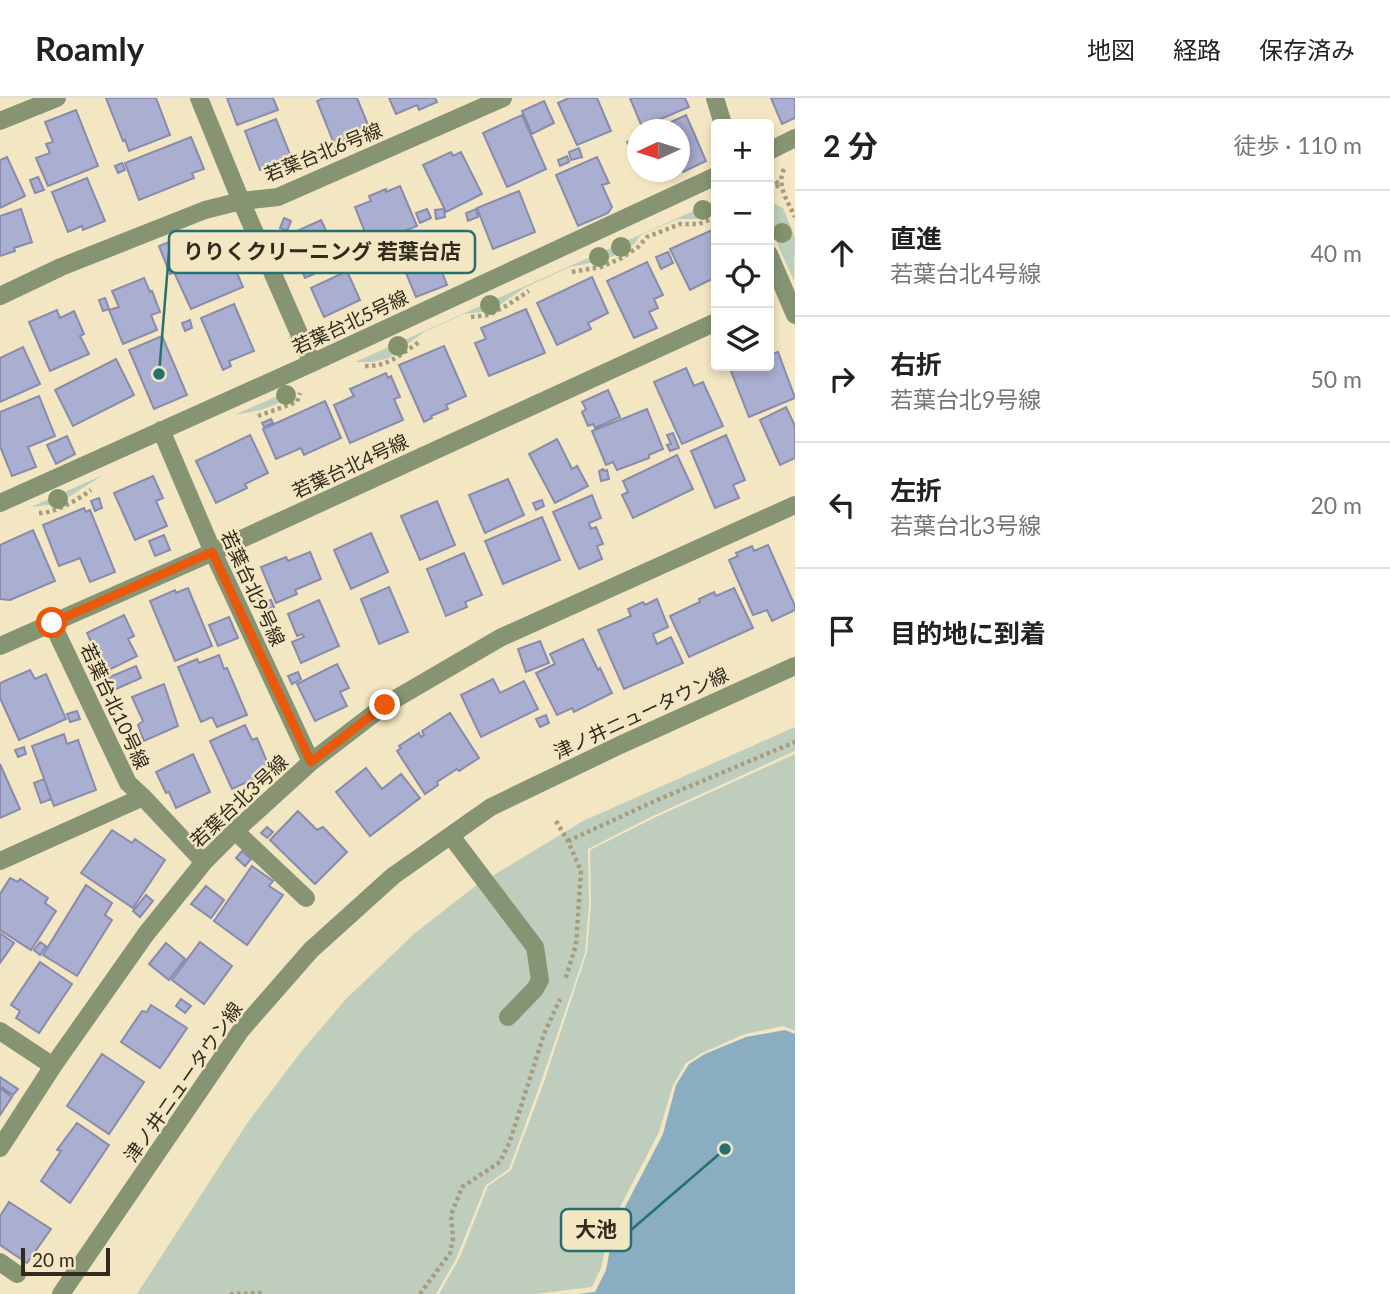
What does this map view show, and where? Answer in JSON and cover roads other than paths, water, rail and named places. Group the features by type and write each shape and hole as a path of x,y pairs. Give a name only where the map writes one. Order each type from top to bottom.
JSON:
{"street":[{"path":"0,121 57,98"},
{"path":"198,98 312,362"},
{"name":"若葉台北6号線","path":"0,296 61,267 205,209 278,197 503,98"},
{"path":"715,98 721,119"},
{"path":"774,148 795,138"},
{"name":"若葉台北5号線","path":"0,503 711,178"},
{"path":"777,295 795,315"},
{"name":"若葉台北4号線","path":"0,646 711,324"},
{"name":"若葉台北9号線","path":"161,430 212,552 311,762"},
{"name":"若葉台北3号線","path":"0,1148 53,1066 146,934 204,862 311,762 385,705 500,638 795,505"},
{"name":"若葉台北10号線","path":"52,623 128,783 204,862"},
{"name":"津ノ井ニュータウン線","path":"61,1294 250,1020 311,950 393,876 491,807 795,666"},
{"path":"0,861 144,797"},
{"path":"235,831 306,898"},
{"path":"451,836 535,947 540,980 535,989 508,1017"},
{"path":"0,1031 53,1066"},
{"path":"0,1262 17,1274"}],"water":[{"path":"785,1030 795,1034 795,1294 578,1294 595,1292 606,1270 611,1244 625,1207 663,1134 676,1085 689,1064 705,1054 746,1037"}],"place":[{"name":"りりくクリーニング 若葉台店","path":"159,374"},
{"name":"大池","path":"725,1149"}]}
